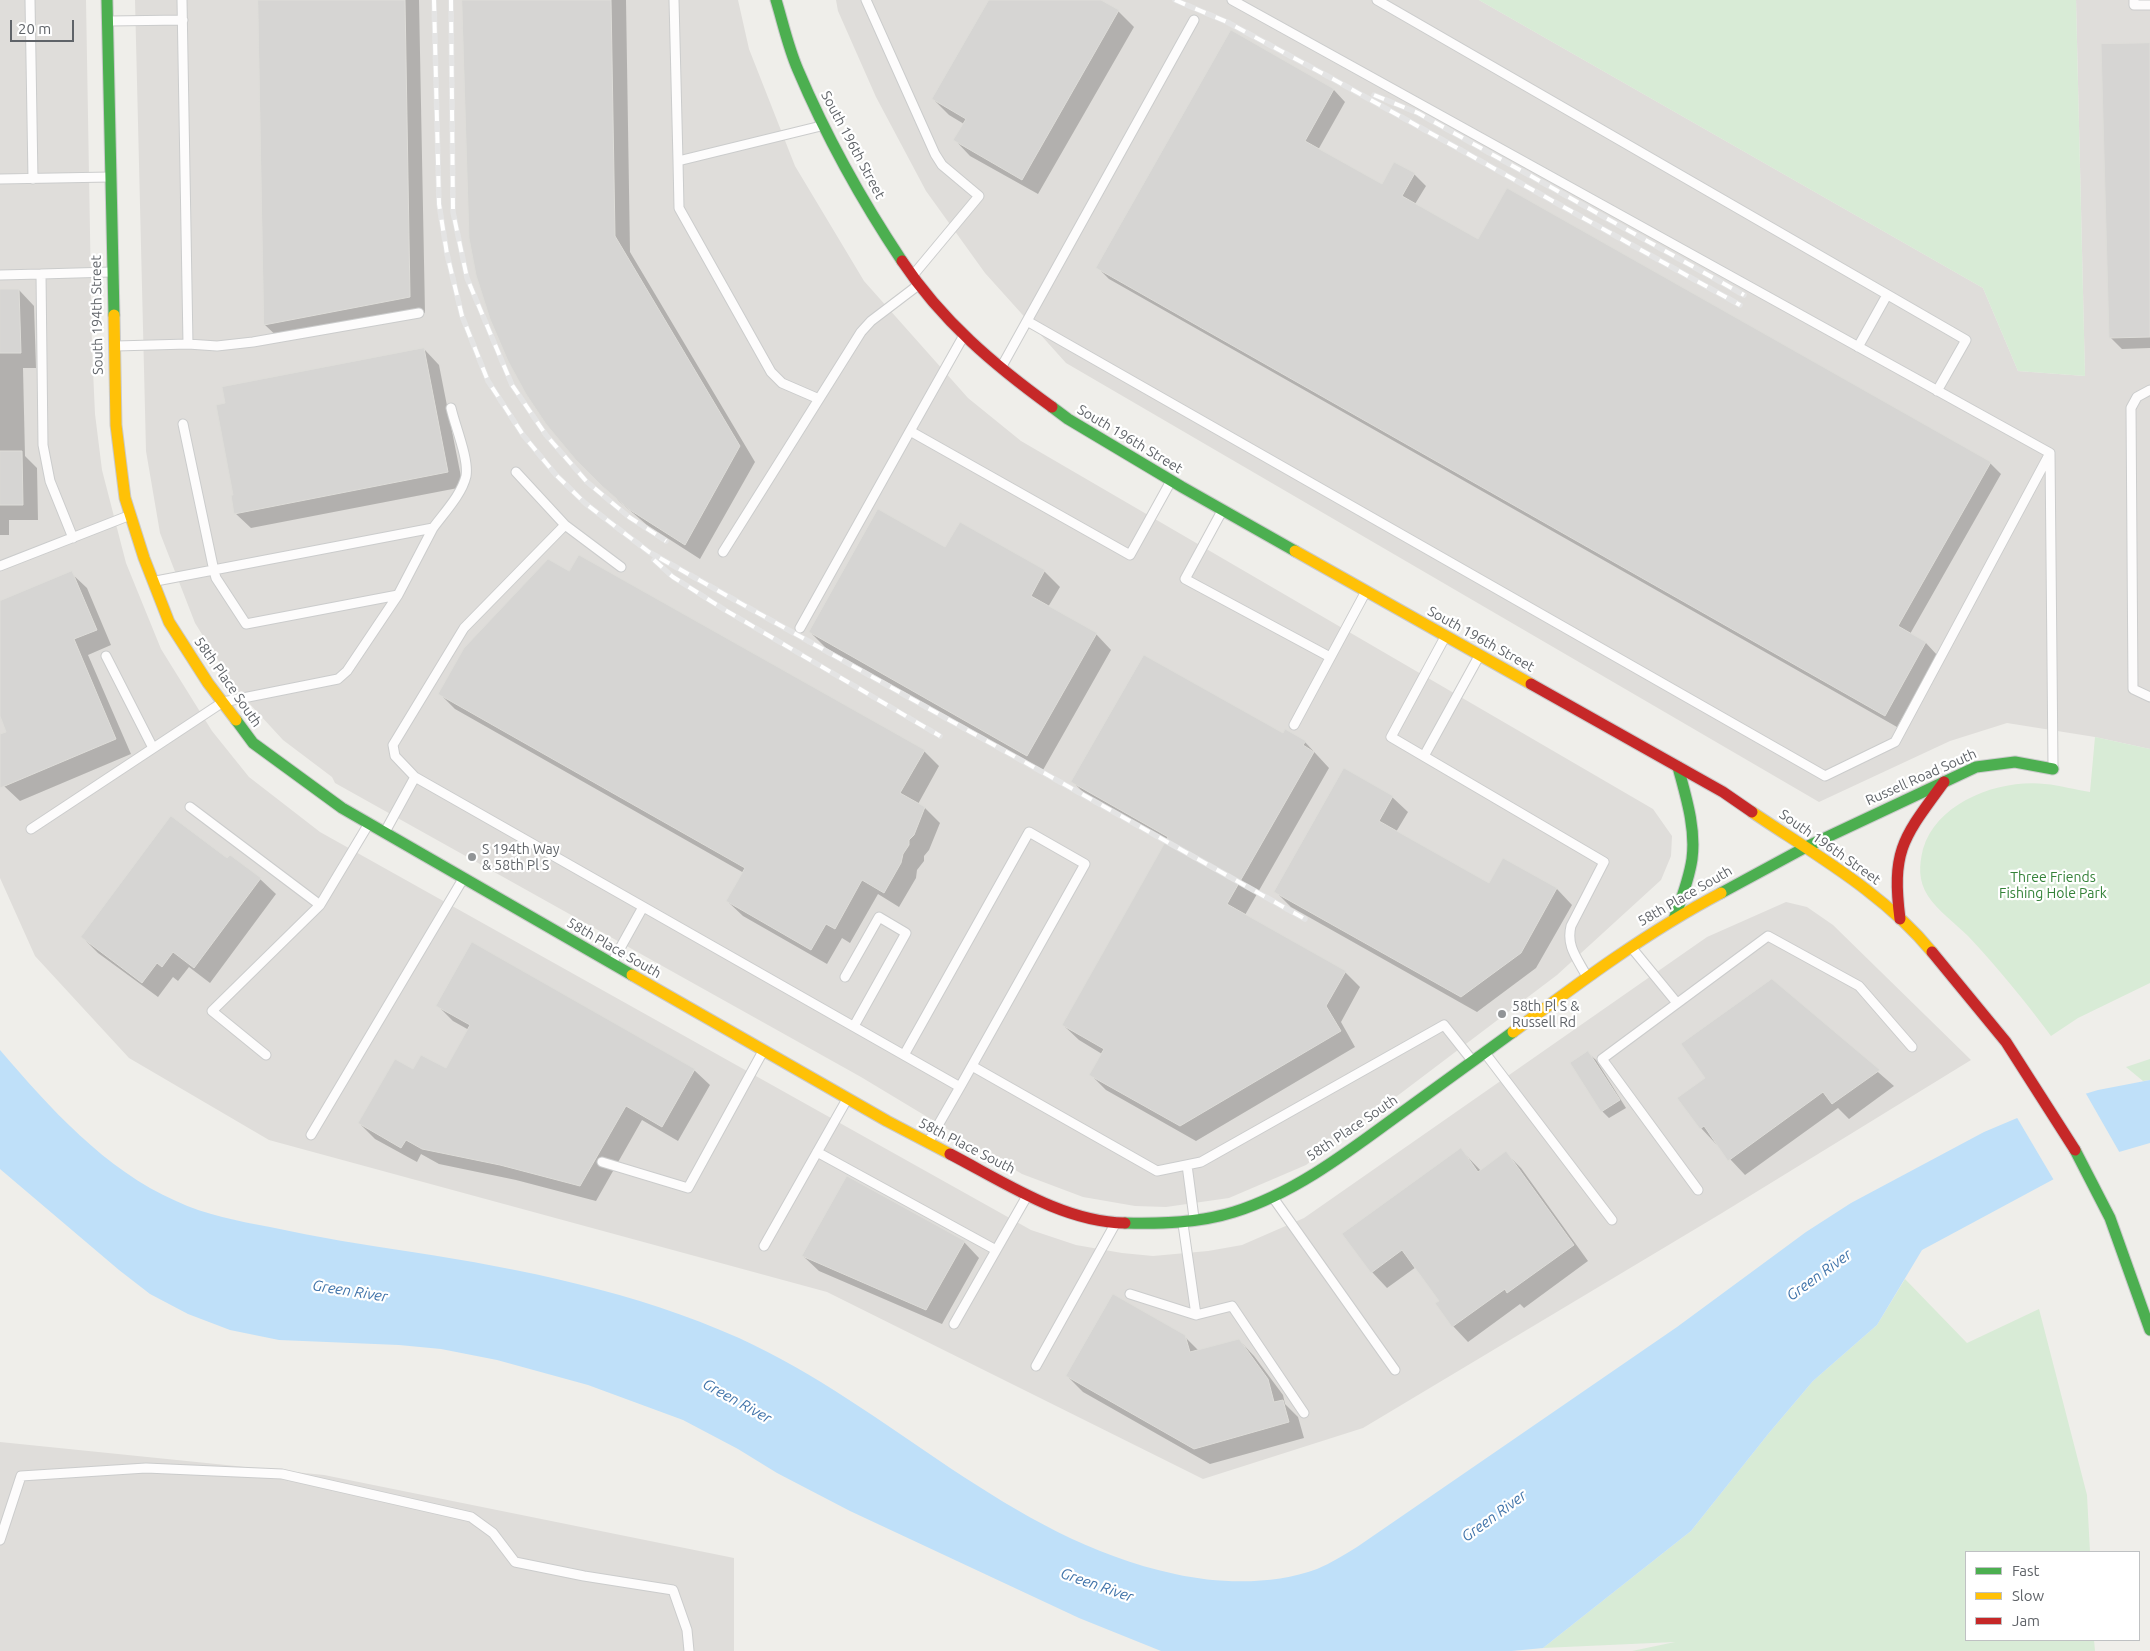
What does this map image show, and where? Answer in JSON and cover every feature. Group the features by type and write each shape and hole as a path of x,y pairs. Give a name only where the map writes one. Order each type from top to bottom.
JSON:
{"street":[{"name":"South 194th Street","path":"107,0 111,272 116,425 126,498 169,622"},
{"name":"South 196th Street","path":"776,0 797,68 824,126 882,231 915,281 950,323 1001,368 1068,419 1171,481 1723,792 1806,847 1879,899 1919,936 2006,1042 2078,1154 2110,1218 2150,1330"},
{"name":"58th Place South","path":"169,622 253,743 342,808 847,1099 928,1143 1028,1194 1076,1214 1116,1223 1154,1224 1188,1221 1232,1212 1273,1196 1352,1149 1631,947 1674,919 1806,847"},
{"name":"Russell Road South","path":"1806,847 1946,779 1976,767 1996,762 2022,761 2053,768"},
{"path":"1674,919 1690,872 1693,846 1691,820 1678,767"},
{"path":"1900,918 1896,869 1899,853 1907,834 1946,779"}],"lane":[{"path":"30,0 33,179"},
{"path":"182,0 188,344"},
{"path":"674,0 679,208 771,372 782,383 819,399"},
{"path":"723,552 861,332 915,281 979,196 942,165 935,154 866,0"},
{"path":"1232,0 2050,453"},
{"path":"1377,0 1966,340 1938,391"},
{"path":"2134,0 2134,5 2150,5"},
{"path":"107,21 183,20"},
{"path":"1001,368 1194,20"},
{"path":"678,161 824,126"},
{"path":"0,179 110,177"},
{"path":"0,275 111,272"},
{"path":"41,274 43,445 50,481 73,538"},
{"path":"1858,347 1887,295"},
{"path":"113,346 188,344 217,346 253,342 419,312"},
{"path":"1027,321 1825,776 1895,742 2050,453"},
{"path":"800,628 964,335"},
{"path":"2150,390 2137,397 2131,408 2133,689 2150,697"},
{"path":"31,829 223,702 338,679 347,671 398,595 433,528 466,477 466,467 451,408"},
{"path":"183,424 216,578 246,624 398,595"},
{"path":"910,431 1130,555 1171,481"},
{"path":"2050,453 2053,768"},
{"path":"516,472 565,525 621,567"},
{"path":"1222,510 1185,579 1330,657"},
{"path":"0,566 131,515"},
{"path":"565,525 464,628 393,745 395,756 415,777 960,1087"},
{"path":"154,582 433,528"},
{"path":"1294,725 1366,591"},
{"path":"1446,636 1391,737 1604,862 1570,926 1568,938 1588,977"},
{"path":"1424,756 1479,655"},
{"path":"106,656 153,748"},
{"path":"384,832 415,777"},
{"path":"190,807 320,905"},
{"path":"266,1055 212,1011 320,905 369,823"},
{"path":"904,1055 1030,832 1086,864 928,1143"},
{"path":"311,1135 463,878"},
{"path":"612,963 643,907"},
{"path":"845,977 879,917 906,933 854,1026"},
{"path":"1698,1190 1602,1059 1768,936 1859,986 1912,1047"},
{"path":"1631,947 1677,1003"},
{"path":"972,1066 1157,1171 1201,1162 1444,1025 1472,1062"},
{"path":"602,1162 688,1188 764,1050"},
{"path":"1484,1052 1612,1220"},
{"path":"764,1246 847,1099"},
{"path":"817,1152 996,1250"},
{"path":"1187,1165 1188,1221 1196,1315"},
{"path":"954,1324 1028,1194"},
{"path":"1273,1196 1396,1370"},
{"path":"1036,1366 1116,1223"},
{"path":"1130,1294 1196,1315 1232,1306 1304,1414"},
{"path":"0,1540 21,1476 146,1468 282,1474 471,1517 493,1534 515,1562 584,1576 673,1590 688,1630 688,1651"}],"shaded area":[{"path":"0,0 86,0 92,349 95,414 102,470 126,563 161,649 212,731 249,777 320,832 1031,1230 1076,1245 1153,1256 1208,1251 1242,1245 1304,1218 1707,937 1786,902 1807,907 1833,925 1971,1060 1722,1213 1363,1428 1203,1479 827,1292 269,1140 129,1058 35,956 0,878"},
{"path":"135,0 738,0 749,49 795,166 864,281 968,398 1021,441 1653,809 1672,836 1671,856 1661,880 1557,975 1306,1165 1229,1198 1166,1207 1135,1206 1083,1197 1022,1174 861,1077 335,783 332,777 283,740 236,689 195,623 160,533 146,451"},
{"path":"836,0 1479,0 1983,288 2018,371 2085,376 2076,0 2150,0 2150,749 2095,737 2007,723 1950,741 1819,802 1066,363 985,273 926,191 876,97 838,11"},
{"path":"0,1442 324,1475 734,1558 734,1651 0,1651"}],"green space":[{"path":"1479,0 2076,0 2085,376 2018,371 1983,288"},
{"name":"Three Friends Fishing Hole Park","path":"2095,737 2150,749 2150,983 2078,1018 2051,1036 1990,960 1932,901 1922,885 1921,861 1923,849 1930,833 1942,818 1956,806 1972,797 2008,785 2027,783 2090,792"},
{"path":"2150,1059 2150,1080 2143,1081 2126,1067"},
{"path":"1905,1279 1967,1343 2039,1309 2087,1495 2090,1551 1965,1551 1965,1641 2094,1641 2095,1651 1632,1651 1675,1642 1543,1648 1691,1531 1813,1381 1877,1325"}],"water":[{"name":"Green River","path":"0,1050 58,1115 102,1155 150,1188 187,1206 210,1214 246,1222 376,1247 495,1266 578,1284 620,1295 700,1322 739,1338 794,1366 848,1399 1003,1502 1057,1532 1114,1556 1175,1574 1228,1581 1283,1578 1317,1569 1342,1556 1677,1327 1806,1232 1851,1203 1984,1132 2048,1105 2098,1090 2150,1080 2150,1143 2119,1152 2054,1179 1922,1250 1877,1325 1813,1381 1691,1531 1543,1648 1512,1651 1161,1651 1079,1618 850,1511 777,1473 738,1449 683,1420 588,1385 497,1360 441,1349 399,1345 279,1340 230,1330 188,1314 150,1294 0,1169"}],"pier":[{"path":"2085,1092 2121,1155 2055,1182 2016,1116 2048,1103"}],"building":[{"path":"258,0 405,0 410,297 264,325"},
{"path":"462,0 611,0 615,236 740,446 685,545 630,510 576,460 546,424 526,394 508,361 490,319 476,275 469,238"},
{"path":"989,0 1101,0 1119,10 1022,180 953,140 966,119 932,99"},
{"path":"1231,30 1334,89 1305,141 1382,184 1394,162 1415,173 1402,196 1478,239 1507,188 1991,462 1898,626 1926,642 1885,716 1096,268"},
{"path":"2150,43 2150,337 2109,338 2101,44"},
{"path":"0,289 19,289 21,353 0,353"},
{"path":"424,348 448,472 234,514 231,495 233,495 216,405 225,403 222,387"},
{"path":"0,451 22,451 23,505 0,505"},
{"path":"878,509 945,547 960,522 1045,570 1031,596 1097,633 1027,756 809,632"},
{"path":"579,555 925,750 900,793 925,807 914,835 909,840 909,845 903,854 901,863 884,893 862,880 835,929 826,924 811,950 726,901 745,868 438,694 464,648 548,559 569,571"},
{"path":"72,571 97,630 74,639 116,739 0,788 0,734 6,732 0,716 0,601"},
{"path":"1144,655 1283,733 1285,729 1306,741 1303,745 1314,752 1227,904 1346,971 1326,1006 1341,1031 1180,1126 1089,1075 1104,1049 1062,1025 1168,837 1071,782"},
{"path":"1344,768 1393,796 1379,821 1489,883 1503,858 1557,888 1521,953 1461,997 1274,892"},
{"path":"171,816 227,858 230,855 261,878 194,968 173,952 162,967 157,963 142,983 81,937"},
{"path":"472,942 695,1069 662,1127 626,1106 580,1186 500,1165 422,1149 406,1140 401,1148 358,1123 395,1059 413,1069 421,1055 446,1068 470,1025 436,1006"},
{"path":"1772,979 1880,1070 1832,1104 1823,1092 1728,1161 1704,1126 1700,1129 1677,1098 1705,1078 1681,1044"},
{"path":"1588,1051 1620,1100 1601,1112 1570,1063"},
{"path":"1461,1148 1478,1172 1506,1151 1574,1245 1507,1293 1505,1289 1452,1327 1435,1303 1439,1301 1402,1250 1371,1273 1342,1234"},
{"path":"847,1176 965,1241 926,1310 802,1256"},
{"path":"1113,1294 1185,1335 1190,1352 1239,1339 1268,1379 1274,1402 1283,1400 1289,1422 1194,1449 1066,1376"}],"railway":[{"path":"434,0 439,204 447,254 462,316 488,381 523,435 556,475 586,504 649,552 1305,919"},
{"path":"451,0 453,212 467,278 512,385 546,435 587,482 629,517 666,541"},
{"path":"1175,0 1227,22 1333,79 1740,305"},
{"path":"1374,95 1418,113 1744,295"},
{"path":"654,560 673,577 725,610 940,736"}],"traffic: fast":[{"path":"107,0 114,315"},
{"path":"776,0 794,61 820,119 859,192 902,261"},
{"path":"1052,407 1068,419 1182,487 1295,551"},
{"path":"236,720 253,743 342,808 632,975"},
{"path":"1721,893 1806,847 1976,767 2015,762 2053,769"},
{"path":"1674,919 1689,875 1693,847 1690,813 1678,767"},
{"path":"1125,1223 1194,1221 1221,1216 1276,1195 1336,1160 1513,1032"},
{"path":"2075,1150 2110,1218 2150,1330"}],"traffic: slow":[{"path":"114,315 116,425 125,498 144,558 169,622 208,683 236,720"},
{"path":"1295,551 1531,684"},
{"path":"1752,812 1824,859 1870,893 1892,911 1932,952"},
{"path":"1513,1032 1640,941 1721,893"},
{"path":"632,975 887,1121 950,1154"}],"traffic: jam":[{"path":"902,261 934,303 970,341 1052,407"},
{"path":"1531,684 1723,792 1752,812"},
{"path":"1900,919 1897,876 1899,859 1910,831 1944,782"},
{"path":"1932,952 2006,1042 2075,1150"},
{"path":"950,1154 1034,1199 1079,1216 1125,1223"}],"place":[{"name":"S 194th Way & 58th Pl S","path":"472,857"},
{"name":"58th Pl S & Russell Rd","path":"1502,1014"}]}
